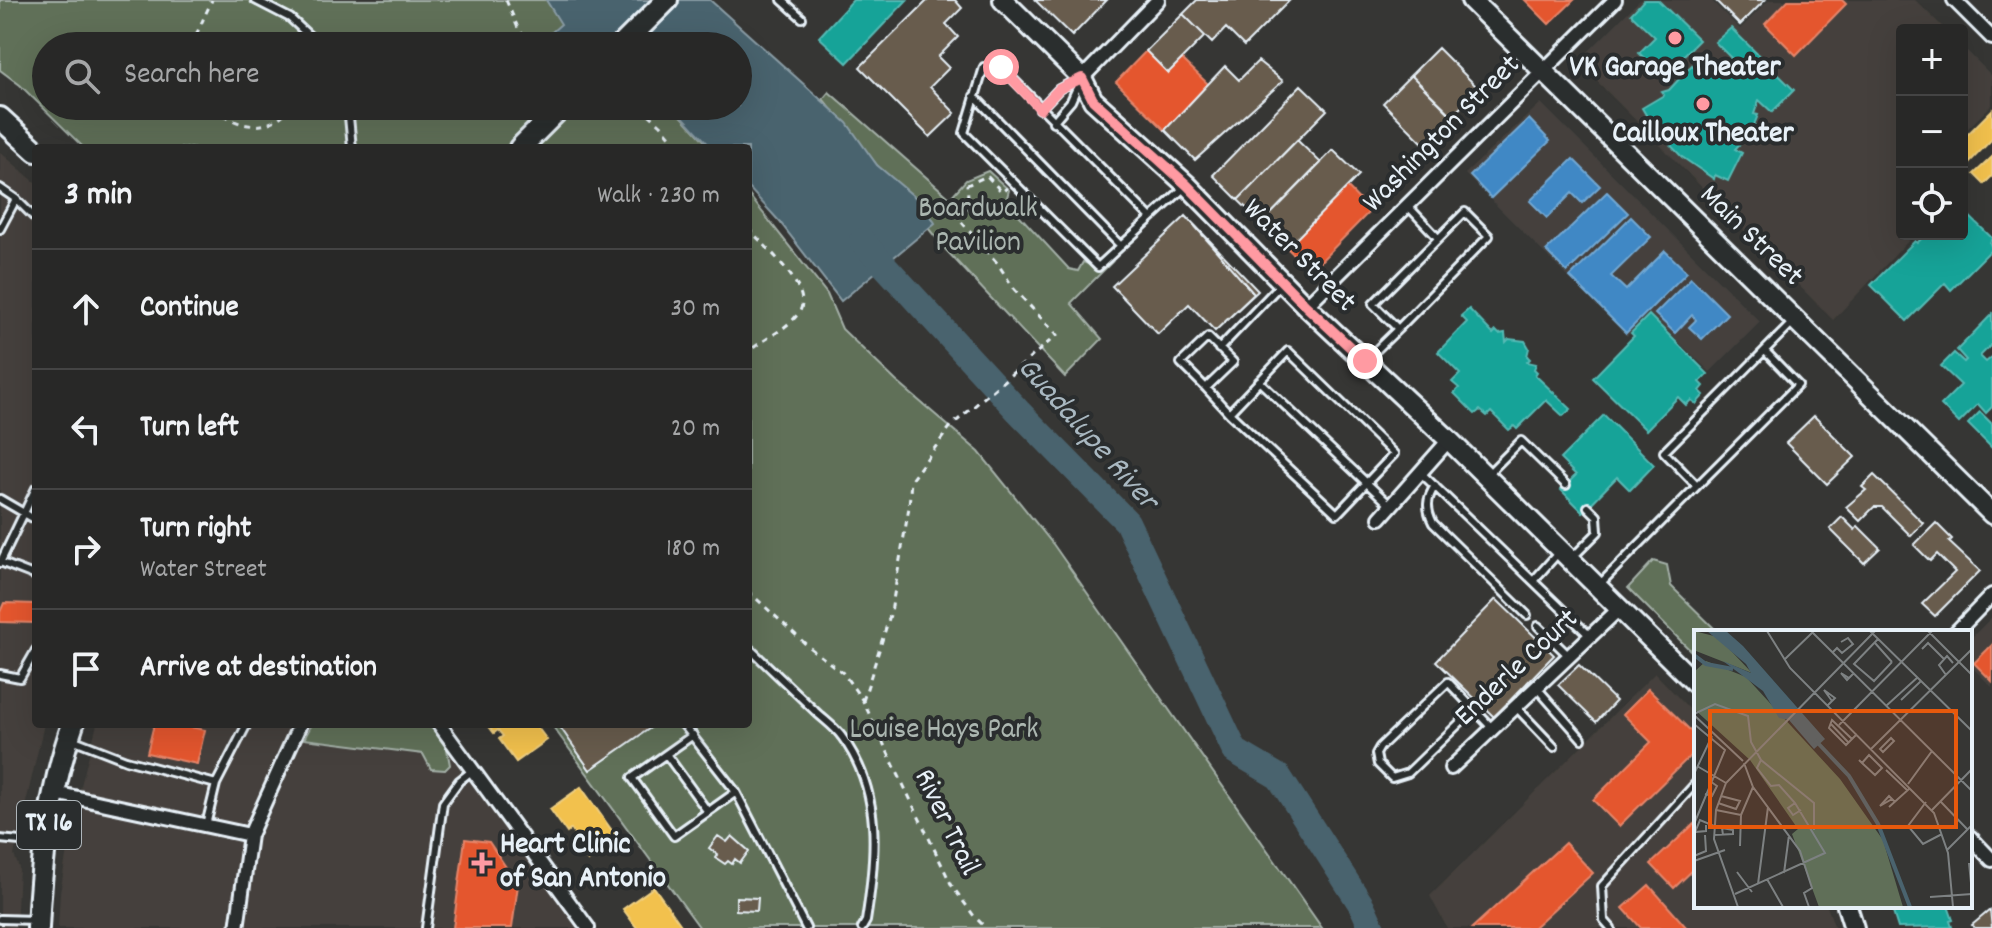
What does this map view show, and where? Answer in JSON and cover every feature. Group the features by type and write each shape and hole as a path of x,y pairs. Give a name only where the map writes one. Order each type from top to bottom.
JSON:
{"main road":[{"path":"635,32 667,0"},
{"path":"0,118 32,147"},
{"path":"524,144 548,120"},
{"name":"TX 16","path":"38,924 46,843 71,731"}],"street":[{"name":"Water Street","path":"1003,0 1082,78 1093,100 1187,185 1306,306 1449,440 1694,682"},
{"path":"1082,78 1158,0"},
{"name":"Main Street","path":"1471,0 1992,514"},
{"name":"Washington Street","path":"1306,306 1615,0"},
{"path":"1954,0 1992,38"},
{"path":"1380,518 1449,440"},
{"path":"1958,630 1992,595"},
{"name":"Enderle Court","path":"1451,768 1620,608"},
{"path":"237,928 250,835 298,728"},
{"path":"442,728 588,928"},
{"path":"55,793 250,835"},
{"path":"1972,839 1992,860"},
{"path":"1848,908 1854,928"}],"lane":[{"path":"255,0 290,18 305,32"},
{"path":"782,0 802,18"},
{"path":"1151,218 1001,67 984,67 964,133 1098,267 1187,185"},
{"path":"1040,109 1059,89 1082,78"},
{"path":"1053,122 1071,101 1082,78"},
{"path":"974,96 1121,246"},
{"path":"349,120 352,144"},
{"path":"0,188 32,215"},
{"path":"0,229 16,199"},
{"path":"1408,206 1438,238"},
{"path":"1365,361 1398,329 1489,236 1465,212 1373,304 1398,329"},
{"path":"1219,349 1283,283"},
{"path":"1697,486 1664,452 1795,320"},
{"path":"1206,388 1233,362 1208,337 1181,363 1229,413 1337,514 1394,454 1288,351 1229,413"},
{"path":"1598,586 1798,385 1765,351"},
{"path":"1259,381 1391,506"},
{"path":"1486,476 1521,441 1566,485"},
{"path":"1420,472 1591,637"},
{"path":"1435,486 1428,496 1428,513 1433,523 1527,615"},
{"path":"32,495 0,563 32,575"},
{"path":"0,499 32,518"},
{"path":"1533,581 1598,532 1597,516 1588,507"},
{"path":"1538,626 1570,657"},
{"path":"752,651 842,737 861,773 871,804 875,841 874,874 862,928"},
{"path":"0,674 20,678 32,657"},
{"path":"1474,709 1408,773 1392,778 1378,764 1376,754 1380,747 1448,682 1474,709 1493,729"},
{"path":"1537,688 1582,739"},
{"path":"1516,707 1554,747"},
{"path":"206,825 216,784 245,728"},
{"path":"687,728 736,792 806,928"},
{"path":"71,731 126,760 216,784"},
{"path":"693,735 632,778 674,836 736,792"},
{"path":"666,754 708,812"},
{"path":"426,928 443,803 459,781 473,770"},
{"path":"1611,928 1604,920 1602,886 1694,785"},
{"path":"0,839 46,843"},
{"path":"0,919 38,924"}],"path":[{"path":"200,32 212,0"},
{"path":"506,0 521,32"},
{"path":"230,120 247,126 276,120"},
{"path":"655,120 677,144"},
{"path":"863,701 891,612 911,480 951,426 1057,335 1014,289 998,264 958,218 969,208 967,185 987,176 1002,192 1013,182"},
{"path":"752,232 797,282 803,299 799,313 752,349"},
{"name":"River Trail","path":"752,595 810,648 843,673 863,701 952,886 986,928"}],"shaded area":[{"path":"1640,0 1711,0 1740,29 1769,0 1915,0 1940,24 1896,24 1896,240 1909,240 1833,320 1578,62"},
{"path":"1968,52 1992,76 1992,105 1968,128"},
{"path":"1541,103 1760,322 1710,372 1649,314 1627,336 1465,174"},
{"path":"0,152 32,180 32,728 43,728 14,855 19,868 16,928 0,928"},
{"path":"1992,617 1992,687 1972,667 1972,637"},
{"path":"1655,673 1694,714 1694,908 1828,908 1835,928 1447,928 1430,896"},
{"path":"96,728 432,728 579,928 58,928 60,893 72,820"}],"green space":[{"path":"0,0 576,0 605,32 32,32 32,97 0,70"},
{"name":"Boardwalk Pavilion","path":"829,92 950,198 966,180 988,171 1009,190 1006,201 1069,269 1078,271 1083,262 1096,267 1111,263 1071,303 1102,339 1065,377 946,250 823,99"},
{"path":"56,120 685,120 707,144 80,144"},
{"name":"Louise Hays Park","path":"752,199 827,294 842,329 896,381 979,452 1053,544 1322,928 700,928 554,728 752,728"},
{"path":"1653,561 1667,565 1671,586 1716,630 1694,630 1694,654 1628,588"},
{"path":"310,728 432,728 447,749 450,765 445,770 431,769 423,754 304,739"}],"water":[{"path":"546,0 710,0 746,32 552,32 561,24"},
{"path":"752,38 847,123 877,165 923,204 935,223 841,301 752,191 752,144 708,144 686,120 752,120"}],"building: Homes":[{"path":"1992,110 1992,139 1968,164 1968,134"},
{"path":"1992,157 1992,176 1984,184 1974,174"},
{"path":"490,728 538,728 547,740 516,762 499,739 503,736 498,730 494,733"},
{"path":"581,787 618,839 588,861 572,838 575,835 571,829 567,833 550,809"},
{"path":"654,887 683,928 637,928 623,909"}],"building: Shops":[{"path":"1525,0 1574,0 1549,24"},
{"path":"1788,0 1842,0 1846,4 1796,55 1765,24"},
{"path":"1146,51 1168,73 1182,59 1208,84 1165,130 1116,82"},
{"path":"1347,187 1370,211 1311,271 1287,248"},
{"path":"4,603 32,604 32,623 0,622"},
{"path":"1992,645 1992,681 1974,663"},
{"path":"1648,689 1694,734 1694,752 1619,826 1593,800 1651,742 1623,714"},
{"path":"153,728 205,730 197,764 147,753"},
{"path":"1694,824 1694,869 1674,888 1651,864"},
{"path":"465,839 489,842 518,885 512,928 453,928"},
{"path":"1565,843 1593,873 1533,928 1472,928"},
{"path":"1649,885 1687,928 1641,928 1623,908"}],"building: Schools":[{"path":"1529,119 1550,141 1491,198 1470,176"},
{"path":"1573,159 1600,186 1582,203 1572,193 1547,218 1530,201"},
{"path":"1607,192 1628,213 1567,272 1546,251"},
{"path":"1631,217 1651,237 1611,276 1626,290 1665,251 1687,272 1626,333 1570,277"},
{"path":"1691,278 1727,314 1702,339 1689,327 1696,320 1692,315 1675,333 1655,314"}],"building: Public":[{"path":"853,0 907,0 847,63 819,37"},
{"name":"VK Garage Theater","path":"1644,0 1658,0 1699,40 1663,76 1639,53 1655,37 1631,14"},
{"name":"Cailloux Theater","path":"1731,28 1794,90 1772,112 1759,100 1754,114 1758,115 1756,127 1735,149 1742,153 1728,181 1715,175 1714,179 1682,157 1653,127 1642,108 1664,95 1662,92 1669,90 1692,65 1697,70 1732,59 1715,42"},
{"path":"1968,215 1992,238 1992,249 1951,290 1945,283 1907,321 1871,285 1915,241 1920,240 1968,240"},
{"path":"1469,309 1493,334 1496,331 1505,333 1506,342 1509,339 1525,341 1529,348 1527,356 1530,359 1527,362 1536,364 1535,375 1571,409 1563,416 1546,400 1517,429 1514,426 1509,430 1491,412 1487,416 1480,410 1475,414 1454,393 1459,388 1452,382 1460,374 1438,352 1467,322 1461,316"},
{"path":"1992,314 1992,344 1980,356 1986,362 1992,357 1992,407 1986,413 1978,404 1959,423 1941,405 1961,385 1941,366 1954,353 1964,362 1966,360 1957,350"},
{"path":"1649,315 1708,374 1700,382 1704,386 1700,391 1704,395 1696,404 1691,400 1686,405 1678,397 1646,430 1593,378 1634,336 1631,333"},
{"path":"1980,412 1992,424 1992,448 1968,424"},
{"path":"1604,415 1654,465 1630,490 1617,477 1583,512 1561,490 1576,475 1560,459"},
{"path":"1892,908 1949,908 1953,920 1950,921 1952,927 1898,928"}],"building: Other":[{"path":"928,0 955,0 962,8 946,24 958,37 938,57 949,68 930,87 955,113 930,137 860,67"},
{"path":"1035,0 1107,0 1072,36"},
{"path":"1197,0 1290,0 1244,46 1226,28 1212,43 1183,14"},
{"path":"1715,0 1765,0 1740,25"},
{"path":"1183,14 1205,36 1168,73 1146,51"},
{"path":"1438,48 1479,89 1452,116 1411,75"},
{"path":"1258,61 1283,81 1195,160 1165,130 1225,66 1239,80"},
{"path":"1411,75 1460,123 1431,151 1383,103"},
{"path":"1301,85 1327,110 1238,200 1213,175"},
{"path":"1297,140 1321,163 1262,223 1238,200"},
{"path":"1333,150 1359,175 1287,248 1262,223"},
{"path":"1186,216 1258,291 1215,331 1189,304 1158,334 1112,286"},
{"path":"1186,216 1254,294 1215,331 1189,304 1158,334 1112,286"},
{"path":"1814,416 1855,457 1827,484 1786,443"},
{"path":"1874,475 1923,523 1911,536 1882,507 1874,507 1860,521 1846,507 1866,490 1862,487"},
{"path":"1842,517 1855,530 1858,526 1880,548 1864,563 1830,529"},
{"path":"1936,523 1952,539 1949,542 1980,571 1935,616 1922,604 1955,572 1937,554 1930,561 1914,545"},
{"path":"1496,599 1554,655 1494,717 1436,661"},
{"path":"1579,665 1616,701 1596,722 1558,685"},
{"path":"561,728 650,728 590,770"},
{"path":"718,836 727,842 732,836 749,851 740,863 735,859 732,864 728,861 725,864 716,858 718,855 709,848"},
{"path":"736,897 758,898 757,911 736,910"},
{"path":"1990,910 1992,928 1975,928 1972,925"}],"waterway":[{"name":"Guadalupe River","path":"862,241 1018,411 1127,522 1235,751 1279,777 1362,906 1372,928"}],"place":[{"name":"VK Garage Theater","path":"1675,38"},
{"name":"Cailloux Theater","path":"1703,104"},
{"name":"Heart Clinic of San Antonio","path":"482,863"}],"route":[{"path":"1001,67 1040,109 1059,89 1082,78 1093,100 1187,185 1365,361"}]}
